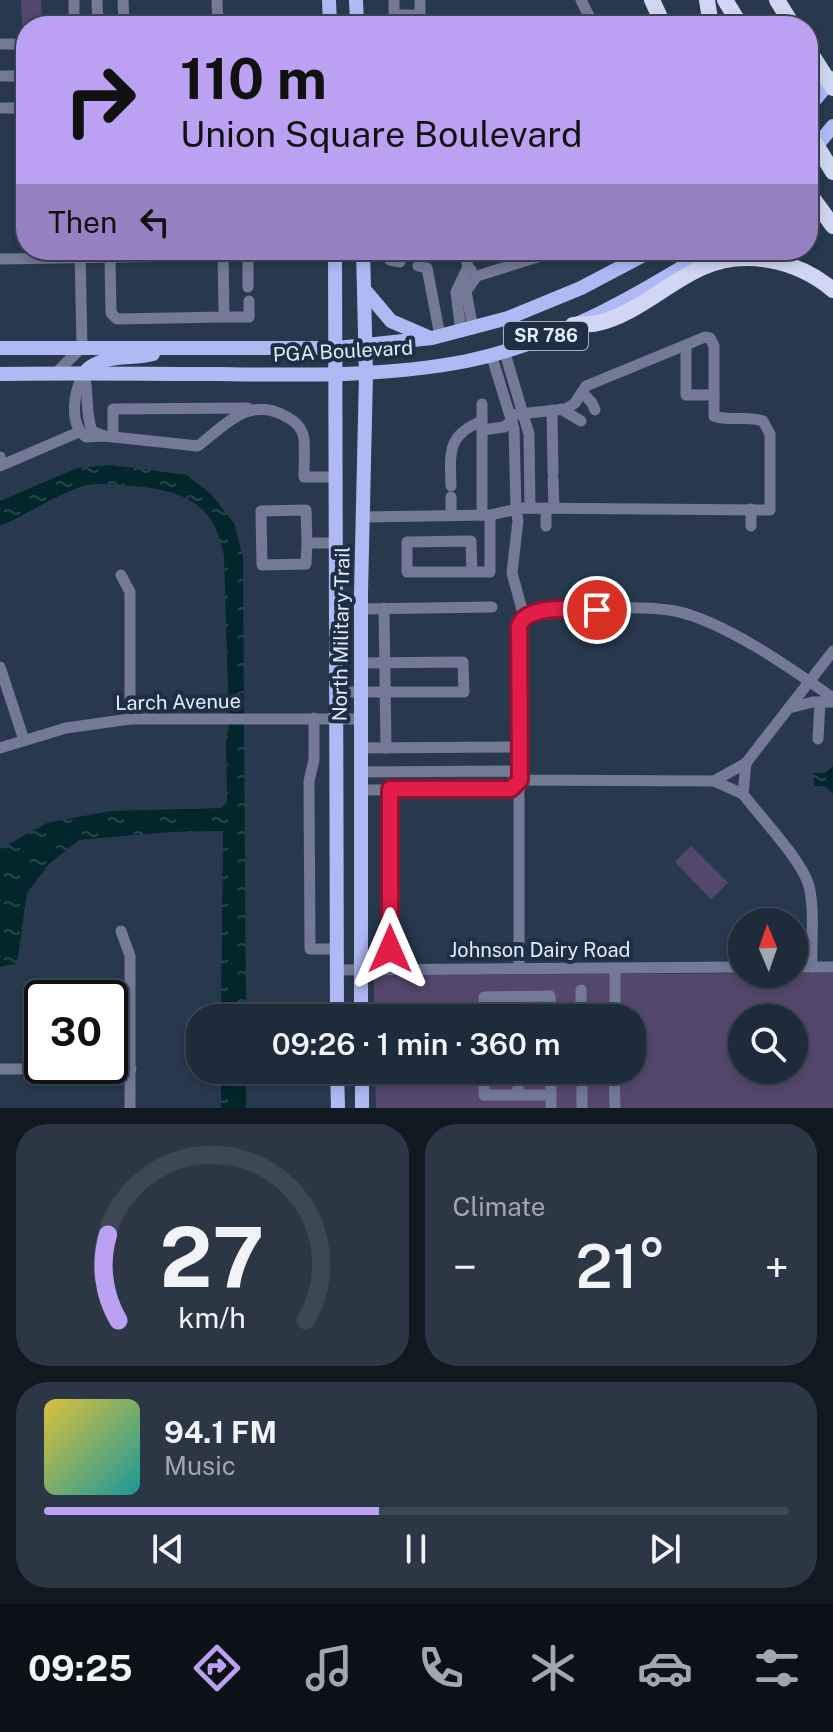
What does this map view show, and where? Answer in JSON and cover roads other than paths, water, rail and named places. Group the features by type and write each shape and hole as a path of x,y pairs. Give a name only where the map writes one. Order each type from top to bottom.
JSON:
{"highway":[{"path":"818,65 833,88"},
{"path":"818,148 833,172"},
{"path":"818,206 833,226"},
{"path":"573,325 598,323 647,300 701,268 742,260"},
{"path":"764,260 804,271 833,290"}],"main road":[{"path":"818,96 833,78"},
{"path":"818,144 833,126"},
{"name":"North Military Trail","path":"335,260 337,1004"},
{"name":"North Military Trail","path":"361,1004 360,692 366,374 363,260"},
{"name":"PGA Boulevard","path":"0,348 337,348 436,337 508,318 581,288 634,260"},
{"name":"PGA Boulevard","path":"0,374 336,375 409,370 497,352 573,325 636,296 694,260"},
{"path":"364,289 391,321 436,337"},
{"path":"84,373 97,362 109,358 151,355 164,348"},
{"path":"337,1084 338,1108"},
{"path":"362,1084 362,1108"}],"street":[{"path":"394,0 394,15 399,16"},
{"path":"56,373 82,347 80,260"},
{"path":"110,260 111,313 117,319 249,317 249,301"},
{"path":"223,260 224,317"},
{"path":"248,260 248,287"},
{"path":"390,260 400,262"},
{"path":"467,330 466,291 472,272 468,260"},
{"path":"472,272 509,260"},
{"path":"418,266 427,268 436,337"},
{"path":"363,517 486,515 530,508 770,510 770,434 763,421 755,418 714,416 714,346 710,338 705,337 586,386 575,403 557,410 524,413 511,418 504,427 482,426 461,432 453,441 450,454 451,515"},
{"path":"686,345 686,395 714,395"},
{"path":"497,352 524,413 529,434 530,508"},
{"path":"497,352 516,441 518,520 512,573 526,615"},
{"path":"84,373 76,388 76,424 79,432 86,437 198,446 232,418 254,408"},
{"path":"84,373 92,431 108,437"},
{"path":"582,392 595,410"},
{"path":"472,572 471,541 407,542 407,572 472,572 490,572 482,404"},
{"path":"108,437 113,409 275,410 296,422 304,436 304,477 336,477"},
{"path":"557,410 581,421"},
{"path":"546,526 557,410"},
{"path":"0,457 0,466 79,432"},
{"path":"751,509 751,526"},
{"path":"306,510 307,543 306,564 262,565 261,511 306,510"},
{"path":"307,543 336,543"},
{"path":"121,575 130,592 130,719"},
{"path":"361,609 492,607"},
{"path":"384,608 386,748"},
{"path":"519,968 519,626 526,615 538,611 656,609 688,614 757,647 810,681 833,700"},
{"path":"714,781 746,763 833,651"},
{"path":"337,692 464,692 463,662 361,663"},
{"path":"0,667 24,740"},
{"path":"788,709 833,700"},
{"path":"818,739 820,702"},
{"path":"314,718 314,760 309,781 310,949 337,949"},
{"name":"Larch Avenue","path":"0,748 66,728 130,719 360,719"},
{"path":"360,748 520,747"},
{"path":"743,794 746,763"},
{"path":"360,772 508,771 520,780 714,781 743,794 797,863 808,884 811,898 812,967"},
{"path":"360,790 511,789 520,780"},
{"path":"390,789 390,949"},
{"path":"121,931 130,956 130,1108"},
{"name":"Johnson Dairy Road","path":"337,970 728,967"},
{"path":"808,967 833,967"},
{"path":"615,968 615,1004"},
{"path":"581,990 581,1004"},
{"path":"484,1004 484,997 517,996 550,996 550,1004"},
{"path":"517,996 517,1004"},
{"path":"0,1069 131,1069"},
{"path":"518,1084 518,1095"},
{"path":"551,1084 551,1108"},
{"path":"582,1084 582,1108"},
{"path":"614,1084 615,1108"},
{"path":"484,1102 518,1095 551,1095"}],"water":[{"path":"111,465 187,475 212,495 234,523 243,557 246,1004 221,1004 223,831 79,840 49,864 27,893 17,963 0,967 0,849 47,823 110,811 221,808 227,802 226,739 229,725 224,556 213,523 193,502 166,491 95,484 72,490 0,526 0,501 77,468"},
{"path":"833,766 833,794 825,786 814,786 814,773 825,773"},
{"path":"221,1084 246,1084 246,1108 221,1108"}]}
